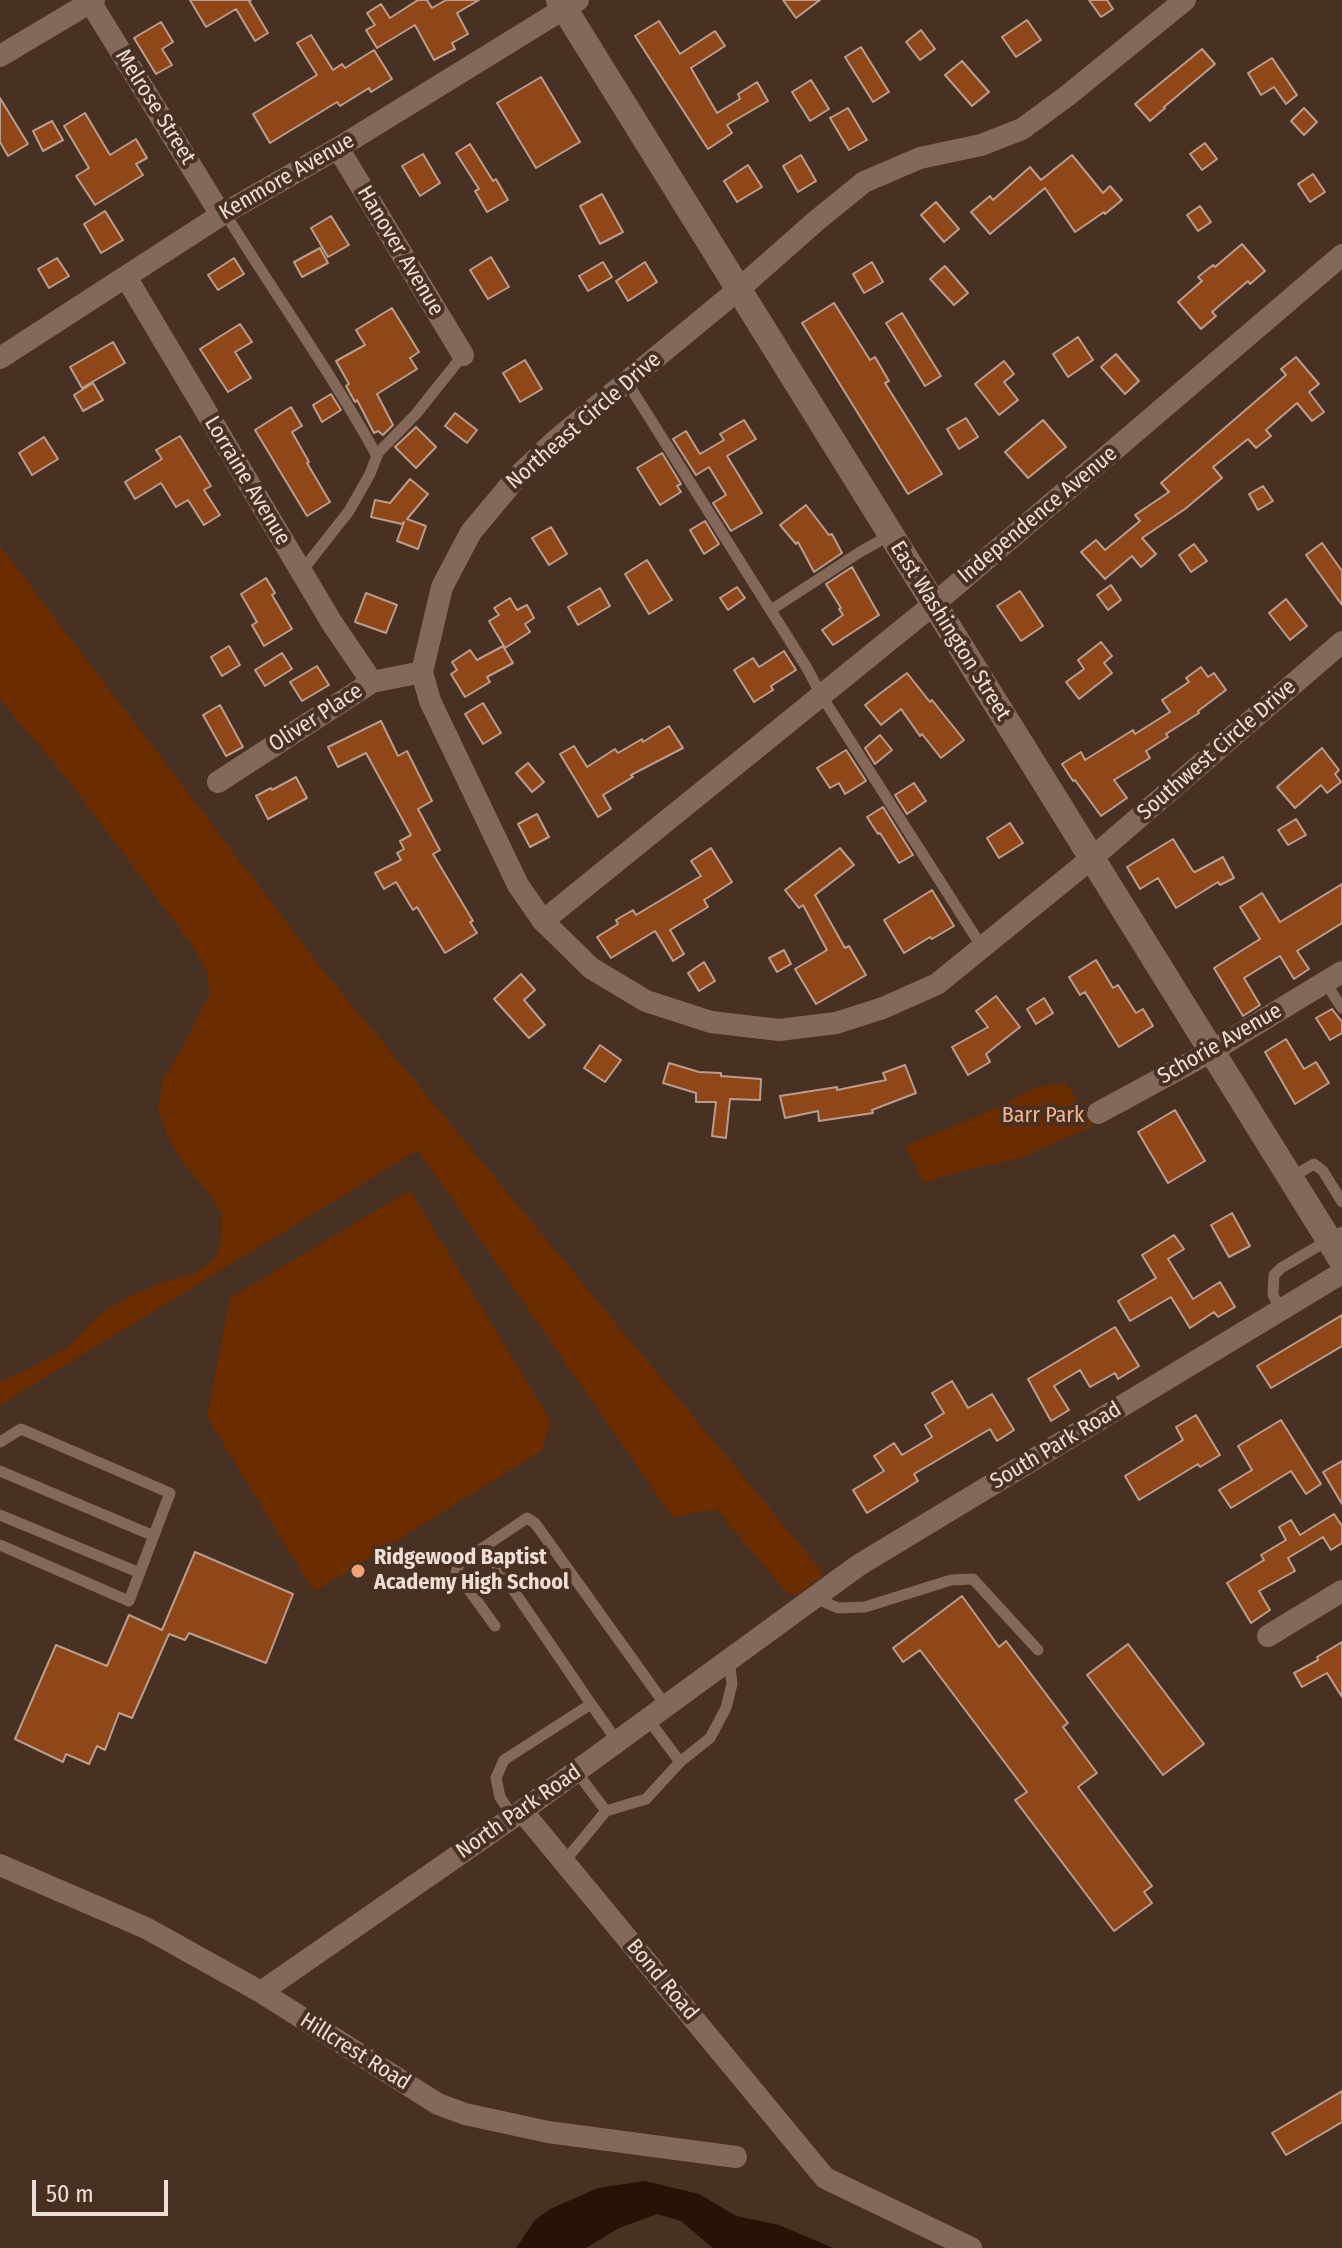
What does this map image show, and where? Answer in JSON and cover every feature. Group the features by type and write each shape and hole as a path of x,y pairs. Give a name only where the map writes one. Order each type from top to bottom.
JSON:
{"street":[{"name":"Northeast Circle Drive","path":"422,672 442,587 471,532 517,477 556,440 864,182 920,158 981,145 1022,129 1185,0"},
{"path":"0,56 91,1"},
{"name":"Melrose Street","path":"91,1 223,214"},
{"name":"East Washington Street","path":"567,3 739,289 1290,1178 1338,1245"},
{"name":"Kenmore Avenue","path":"0,358 223,214 338,148 567,3"},
{"name":"Hanover Avenue","path":"338,148 463,355"},
{"name":"Independence Avenue","path":"543,921 934,604 1342,255"},
{"name":"Lorraine Avenue","path":"126,277 301,572 372,682"},
{"name":"Southwest Circle Drive","path":"543,921 591,968 646,1001 711,1022 779,1030 836,1023 883,1008 937,984 1092,858 1342,642"},
{"path":"422,672 430,701 518,885 543,921"},
{"name":"Oliver Place","path":"218,782 372,682 422,672"},
{"name":"Schorie Avenue","path":"1098,1113 1212,1051 1334,977"},
{"name":"South Park Road","path":"774,1627 859,1565 1342,1273"},
{"path":"1268,1636 1342,1591"},
{"name":"North Park Road","path":"261,1992 518,1814 774,1627"},
{"name":"Bond Road","path":"518,1814 564,1862 825,2178 971,2248"},
{"name":"Hillcrest Road","path":"0,1865 146,1928 261,1992 438,2104 465,2114 548,2132 736,2157"}],"lane":[{"path":"223,214 307,338 377,456"},
{"path":"301,572 349,511 387,441 416,414 463,355"},
{"path":"627,382 982,947"},
{"path":"771,610 891,535"},
{"path":"1334,977 1342,1008"},
{"path":"1290,1178 1314,1164 1323,1171 1342,1202"},
{"path":"1281,1310 1273,1295 1274,1275 1281,1268 1338,1245"},
{"path":"0,1442 21,1429 170,1493 129,1601 0,1545"},
{"path":"0,1471 154,1536"},
{"path":"0,1515 140,1573"},
{"path":"495,1626 456,1572 460,1562 527,1518 535,1523 657,1712 680,1762"},
{"path":"484,1547 617,1741"},
{"path":"814,1598 838,1608 865,1607 951,1580 973,1579 1038,1650"},
{"path":"564,1862 606,1811 646,1799 680,1762 710,1738 726,1708 732,1684 729,1660"},
{"path":"518,1814 500,1797 496,1778 504,1760 591,1704"},
{"path":"576,1771 606,1811"}],"green space":[{"path":"0,546 326,974 824,1574 796,1596 787,1593 716,1509 673,1518 418,1150 0,1405 0,1382 70,1345 97,1316 128,1297 165,1281 194,1274 215,1259 222,1238 222,1215 210,1194 184,1164 168,1137 158,1110 162,1081 209,995 208,974 192,945 67,779 0,699"},
{"name":"Barr Park","path":"1066,1083 1093,1126 1018,1159 923,1183 906,1146 996,1108 1036,1087"},
{"path":"410,1190 551,1422 541,1451 314,1592 207,1417 230,1298"}],"shaded area":[{"path":"645,2181 699,2194 736,2216 779,2225 833,2248 713,2248 681,2221 657,2214 619,2228 586,2248 516,2248 535,2220 550,2209 598,2188"}],"building":[{"path":"190,0 251,0 268,33 255,41 236,9 206,27"},
{"path":"418,0 427,0 432,8 446,0 479,0 457,13 468,34 452,43 455,49 434,60 415,25 377,48 366,30 375,25 367,13 381,4 390,18"},
{"path":"783,0 820,0 796,18"},
{"path":"1089,0 1107,0 1113,9 1101,17"},
{"path":"1027,20 1041,40 1016,57 1002,37"},
{"path":"659,21 680,54 715,31 725,46 691,68 717,113 740,99 738,94 757,82 768,101 727,125 732,133 708,149 635,36"},
{"path":"161,22 173,42 162,49 172,65 156,74 134,38"},
{"path":"921,30 935,49 920,60 906,42"},
{"path":"311,35 333,70 342,64 345,68 374,50 392,79 371,92 369,88 340,106 337,102 270,143 253,114 317,75 297,43"},
{"path":"861,47 889,92 873,102 845,57"},
{"path":"1202,49 1215,64 1150,121 1135,104"},
{"path":"1272,58 1297,95 1286,104 1274,87 1261,95 1248,73"},
{"path":"962,61 989,92 972,106 945,75"},
{"path":"541,77 580,142 536,168 497,103"},
{"path":"811,80 829,109 810,121 792,92"},
{"path":"0,98 28,144 8,156 0,142"},
{"path":"848,108 867,140 849,150 830,118"},
{"path":"1304,108 1317,122 1304,135 1291,121"},
{"path":"85,113 110,155 136,139 147,158 136,164 143,175 95,205 76,176 89,168 64,126"},
{"path":"52,121 63,140 43,151 33,131"},
{"path":"1205,143 1217,159 1202,170 1190,154"},
{"path":"470,144 508,200 487,212 475,191 479,189 456,153"},
{"path":"423,154 440,183 420,196 402,166"},
{"path":"801,155 816,181 798,192 783,166"},
{"path":"1072,155 1103,193 1110,186 1122,200 1075,232 1045,188 990,234 971,212 990,196 993,200 1030,167 1041,180"},
{"path":"748,165 762,187 737,202 724,181"},
{"path":"1313,174 1325,192 1310,202 1298,184"},
{"path":"602,194 623,232 600,244 580,206"},
{"path":"936,202 959,229 944,242 921,215"},
{"path":"1200,206 1211,222 1198,231 1187,215"},
{"path":"105,211 123,240 101,253 84,224"},
{"path":"331,216 349,245 328,257 311,228"},
{"path":"1242,244 1265,271 1250,284 1248,281 1212,312 1216,316 1201,329 1178,302 1202,281 1198,277"},
{"path":"320,248 328,263 302,277 294,262"},
{"path":"491,257 509,287 488,299 470,270"},
{"path":"57,258 69,276 49,288 38,269"},
{"path":"234,258 244,274 218,290 208,275"},
{"path":"603,262 612,277 588,291 579,276"},
{"path":"645,262 657,282 628,301 616,281"},
{"path":"872,262 883,282 864,293 853,274"},
{"path":"945,266 968,293 954,305 930,279"},
{"path":"834,303 870,360 875,357 889,381 885,383 942,474 908,494 802,323"},
{"path":"392,308 419,352 410,358 417,369 377,394 393,425 383,435 378,431 374,433 346,386 349,384 336,361 365,345 356,330"},
{"path":"902,313 941,376 925,386 886,323"},
{"path":"240,324 252,342 235,352 251,378 228,392 200,349"},
{"path":"1078,337 1093,360 1068,377 1053,354"},
{"path":"113,342 125,363 82,388 70,367"},
{"path":"1116,354 1139,381 1125,394 1101,367"},
{"path":"1296,357 1319,384 1309,392 1324,412 1312,421 1297,403 1266,430 1271,436 1256,448 1248,439 1213,467 1222,478 1185,509 1142,538 1156,554 1141,567 1132,556 1105,579 1081,552 1096,540 1105,550 1140,521 1135,515 1169,492 1161,483 1286,375 1281,369"},
{"path":"525,360 542,389 520,402 503,373"},
{"path":"1004,361 1014,374 1004,382 1018,400 999,415 975,384"},
{"path":"93,383 103,400 83,411 74,395"},
{"path":"331,394 341,410 322,422 313,405"},
{"path":"291,407 302,426 292,432 330,502 307,516 255,430"},
{"path":"455,413 477,430 467,443 445,426"},
{"path":"966,418 978,437 959,449 947,429"},
{"path":"744,420 756,439 727,456 762,513 731,531 713,503 726,495 709,467 696,475 673,439 686,431 700,454 724,440 720,434"},
{"path":"1043,420 1066,447 1028,478 1005,452"},
{"path":"416,427 436,447 416,468 395,447"},
{"path":"180,436 211,486 204,490 220,515 204,525 188,500 176,507 161,483 135,499 125,482 162,459 156,450"},
{"path":"44,437 58,459 32,475 19,453"},
{"path":"662,453 681,484 677,486 681,492 660,505 637,468"},
{"path":"410,479 428,494 407,519 426,526 418,549 397,541 404,522 371,517 375,500 390,503"},
{"path":"1263,486 1273,501 1258,510 1249,494"},
{"path":"806,505 829,535 832,534 842,553 814,572 798,542 796,544 780,525"},
{"path":"705,521 719,544 704,554 690,530"},
{"path":"551,527 567,554 549,565 532,538"},
{"path":"1322,543 1342,571 1342,605 1306,555"},
{"path":"1194,544 1207,561 1191,572 1179,555"},
{"path":"647,560 672,600 649,614 625,574"},
{"path":"852,567 879,615 833,645 822,630 843,615 826,584"},
{"path":"266,578 292,629 264,646 252,625 257,622 241,594"},
{"path":"1111,585 1121,600 1108,610 1097,595"},
{"path":"737,587 745,598 728,610 720,598"},
{"path":"600,588 610,606 578,625 568,607"},
{"path":"1020,591 1043,626 1021,641 997,606"},
{"path":"366,593 397,605 386,633 355,622"},
{"path":"510,598 517,610 527,605 534,618 525,624 530,632 505,648 489,621 499,615 494,608"},
{"path":"1286,599 1307,626 1290,640 1269,613"},
{"path":"1101,642 1112,656 1104,663 1112,673 1079,699 1066,682 1084,669 1078,660"},
{"path":"229,646 240,665 222,676 211,657"},
{"path":"503,646 513,663 487,677 490,682 465,697 451,674 457,670 452,662 470,650 477,660"},
{"path":"784,651 796,670 771,686 773,690 754,702 734,670 753,658 759,667"},
{"path":"282,653 292,669 265,686 255,670"},
{"path":"317,666 329,685 302,701 290,682"},
{"path":"1201,667 1208,677 1214,673 1226,690 1146,751 1150,758 1114,780 1127,798 1101,816 1062,764 1081,752 1085,760 1133,730 1135,734 1170,712 1162,700 1189,682 1186,678"},
{"path":"907,673 964,740 941,758 901,709 881,725 865,705"},
{"path":"483,703 501,733 483,744 465,714"},
{"path":"220,705 243,747 226,756 203,715"},
{"path":"381,721 398,756 407,751 432,801 418,809 440,850 433,854 477,933 445,953 417,907 413,910 396,882 384,889 375,873 401,860 397,853 404,849 400,841 411,835 366,753 338,767 328,747"},
{"path":"669,726 683,748 631,775 633,777 603,795 611,809 598,817 560,754 574,746 587,767 615,749 618,753"},
{"path":"880,735 892,750 875,764 865,748"},
{"path":"1322,748 1339,770 1335,774 1341,782 1327,793 1321,785 1295,808 1277,787"},
{"path":"846,750 866,781 845,794 839,783 830,788 817,768"},
{"path":"528,763 544,782 532,792 516,773"},
{"path":"296,777 307,798 268,819 256,796"},
{"path":"914,783 926,801 907,814 895,795"},
{"path":"883,807 913,855 899,863 867,817"},
{"path":"537,814 549,837 530,847 518,824"},
{"path":"1296,819 1306,835 1288,845 1278,830"},
{"path":"1010,823 1023,843 999,858 987,838"},
{"path":"1173,839 1193,871 1223,857 1234,878 1220,885 1218,882 1176,908 1158,878 1140,889 1127,867"},
{"path":"711,848 732,882 704,900 708,907 670,930 684,954 673,961 655,931 611,958 597,937 633,910 636,915 701,876 691,861"},
{"path":"840,848 854,865 815,895 845,948 849,946 866,975 816,1004 795,969 827,950 803,905 799,908 785,890"},
{"path":"1342,884 1342,923 1297,951 1309,969 1294,979 1280,956 1244,978 1260,1005 1243,1016 1214,968 1260,939 1240,907 1262,893 1280,922"},
{"path":"932,890 954,926 904,953 884,920"},
{"path":"784,950 791,964 777,972 769,958"},
{"path":"1096,960 1113,988 1118,985 1136,1013 1143,1009 1153,1026 1119,1047 1085,992 1080,995 1069,977"},
{"path":"704,962 715,981 699,991 688,973"},
{"path":"521,974 535,990 524,1000 545,1025 529,1038 494,999"},
{"path":"996,996 1020,1027 986,1054 990,1062 968,1075 952,1047 988,1027 976,1011"},
{"path":"1044,998 1053,1013 1036,1024 1027,1009"},
{"path":"1332,1009 1342,1022 1342,1033 1330,1040 1316,1018"},
{"path":"1286,1039 1304,1069 1316,1062 1329,1083 1295,1104 1265,1052"},
{"path":"600,1045 621,1060 605,1082 584,1068"},
{"path":"669,1063 699,1072 721,1073 721,1076 761,1079 760,1100 730,1099 726,1138 712,1136 716,1102 696,1102 696,1093 663,1083"},
{"path":"905,1065 916,1093 872,1110 873,1113 819,1121 818,1111 785,1118 780,1096 837,1087 837,1090 886,1080 883,1073"},
{"path":"1175,1110 1205,1161 1168,1183 1138,1132"},
{"path":"1232,1213 1250,1246 1229,1257 1211,1225"},
{"path":"1174,1235 1184,1249 1168,1259 1193,1299 1220,1282 1235,1307 1218,1317 1214,1312 1190,1328 1171,1297 1130,1321 1118,1301 1156,1278 1142,1255"},
{"path":"1342,1315 1342,1346 1271,1388 1257,1366"},
{"path":"1115,1327 1139,1366 1118,1379 1115,1373 1090,1387 1080,1370 1054,1386 1069,1410 1051,1421 1028,1379"},
{"path":"952,1381 968,1408 992,1394 1014,1430 997,1441 990,1429 914,1474 918,1481 867,1513 853,1490 884,1471 874,1456 894,1443 902,1455 932,1437 925,1425 944,1413 932,1393"},
{"path":"1196,1415 1220,1455 1200,1467 1198,1464 1139,1500 1125,1476 1183,1440 1176,1427"},
{"path":"1281,1420 1321,1484 1306,1494 1291,1471 1231,1508 1219,1490 1252,1470 1238,1446"},
{"path":"1342,1461 1342,1504 1323,1472"},
{"path":"1334,1514 1342,1526 1342,1543 1331,1550 1323,1537 1288,1558 1295,1571 1259,1591 1270,1610 1251,1623 1227,1583 1264,1560 1261,1555 1286,1540 1279,1527 1291,1520 1300,1535"},
{"path":"195,1552 293,1594 266,1663 189,1633 185,1640 169,1634 132,1718 119,1713 105,1750 97,1746 89,1764 66,1754 63,1762 15,1739 56,1645 107,1666 129,1615 162,1630"},
{"path":"962,1596 999,1647 1006,1641 1068,1723 1063,1727 1097,1773 1078,1787 1152,1886 1144,1892 1152,1903 1114,1931 1015,1800 1027,1792 920,1650 903,1662 893,1648"},
{"path":"1342,1642 1342,1697 1327,1673 1302,1687 1294,1673"},
{"path":"1128,1644 1204,1744 1163,1775 1087,1675"},
{"path":"1342,2091 1342,2122 1286,2155 1272,2133"}],"place":[{"name":"Ridgewood Baptist Academy High School","path":"358,1571"}]}
